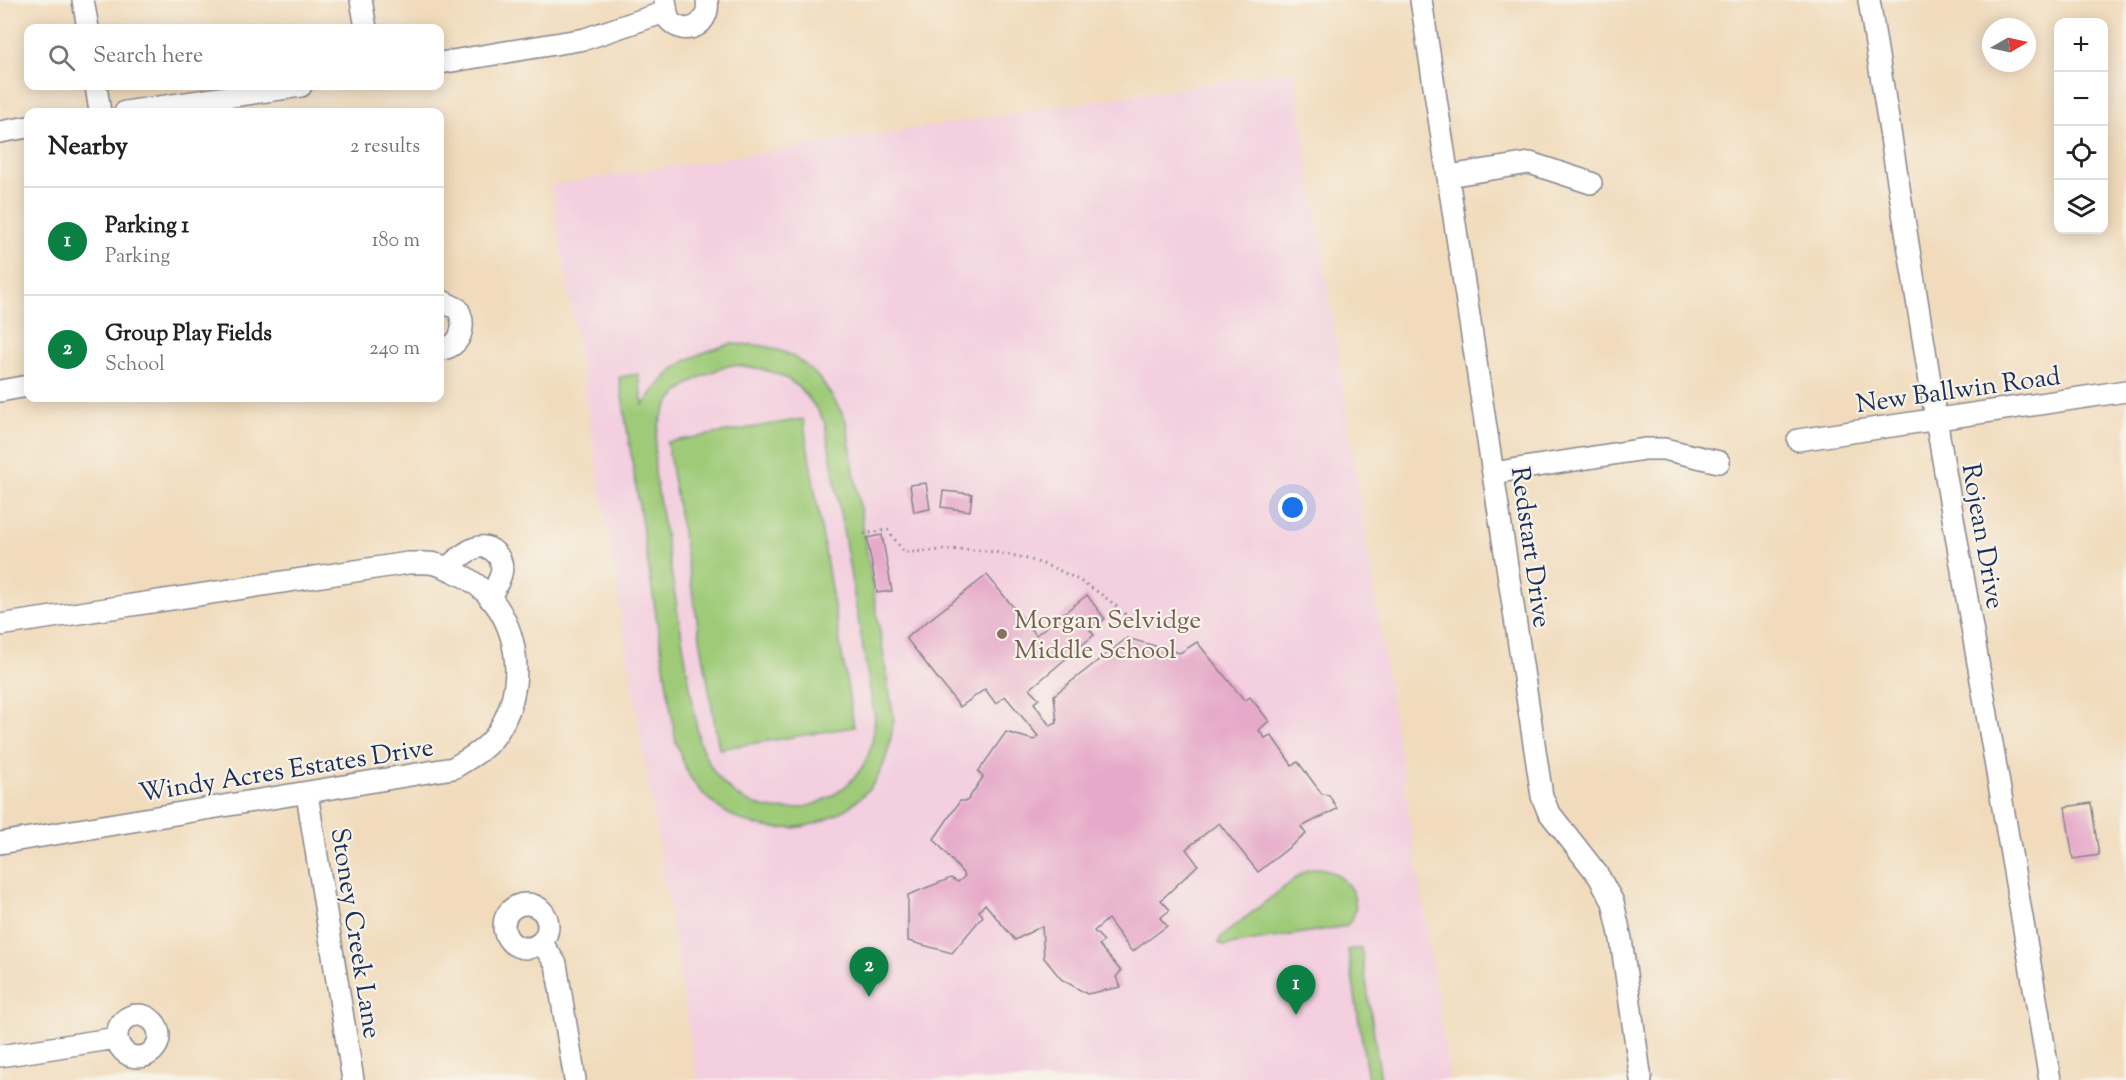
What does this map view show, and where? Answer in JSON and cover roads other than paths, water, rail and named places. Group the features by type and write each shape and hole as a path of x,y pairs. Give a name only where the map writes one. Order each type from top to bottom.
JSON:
{"street":[{"path":"83,0 86,24"},
{"path":"361,0 365,24"},
{"path":"444,62 585,39 665,6 672,24 678,28 692,28 699,26 707,15 707,0"},
{"name":"Redstart Drive","path":"1421,0 1542,796 1548,811 1598,875 1613,902 1621,939 1641,1080"},
{"name":"Rojean Drive","path":"1869,0 1936,419 2050,1080"},
{"path":"97,90 99,108"},
{"path":"152,108 274,90"},
{"path":"0,132 24,128"},
{"path":"1448,176 1530,163 1591,183"},
{"path":"444,302 458,309 464,324 458,340 444,348"},
{"path":"0,391 24,387"},
{"name":"New Ballwin Road","path":"1798,440 2126,391"},
{"path":"1494,473 1645,449 1664,449 1719,462"},
{"path":"447,568 471,549 478,547 492,550 501,562 502,570 490,599"},
{"name":"Windy Acres Estates Drive","path":"0,626 408,563 436,564 468,578 490,599 506,621 515,647 517,676 512,703 499,732 479,753 453,768 307,794 0,843"},
{"name":"Stoney Creek Lane","path":"307,794 353,1080"},
{"path":"541,942 556,964 574,1080"},
{"path":"0,1056 117,1038"}],"place":[{"name":"Morgan Selvidge Middle School","path":"1002,634"},
{"name":"Group Play Fields","path":"869,997"},
{"name":"Parking 1","path":"1296,1015"}]}
